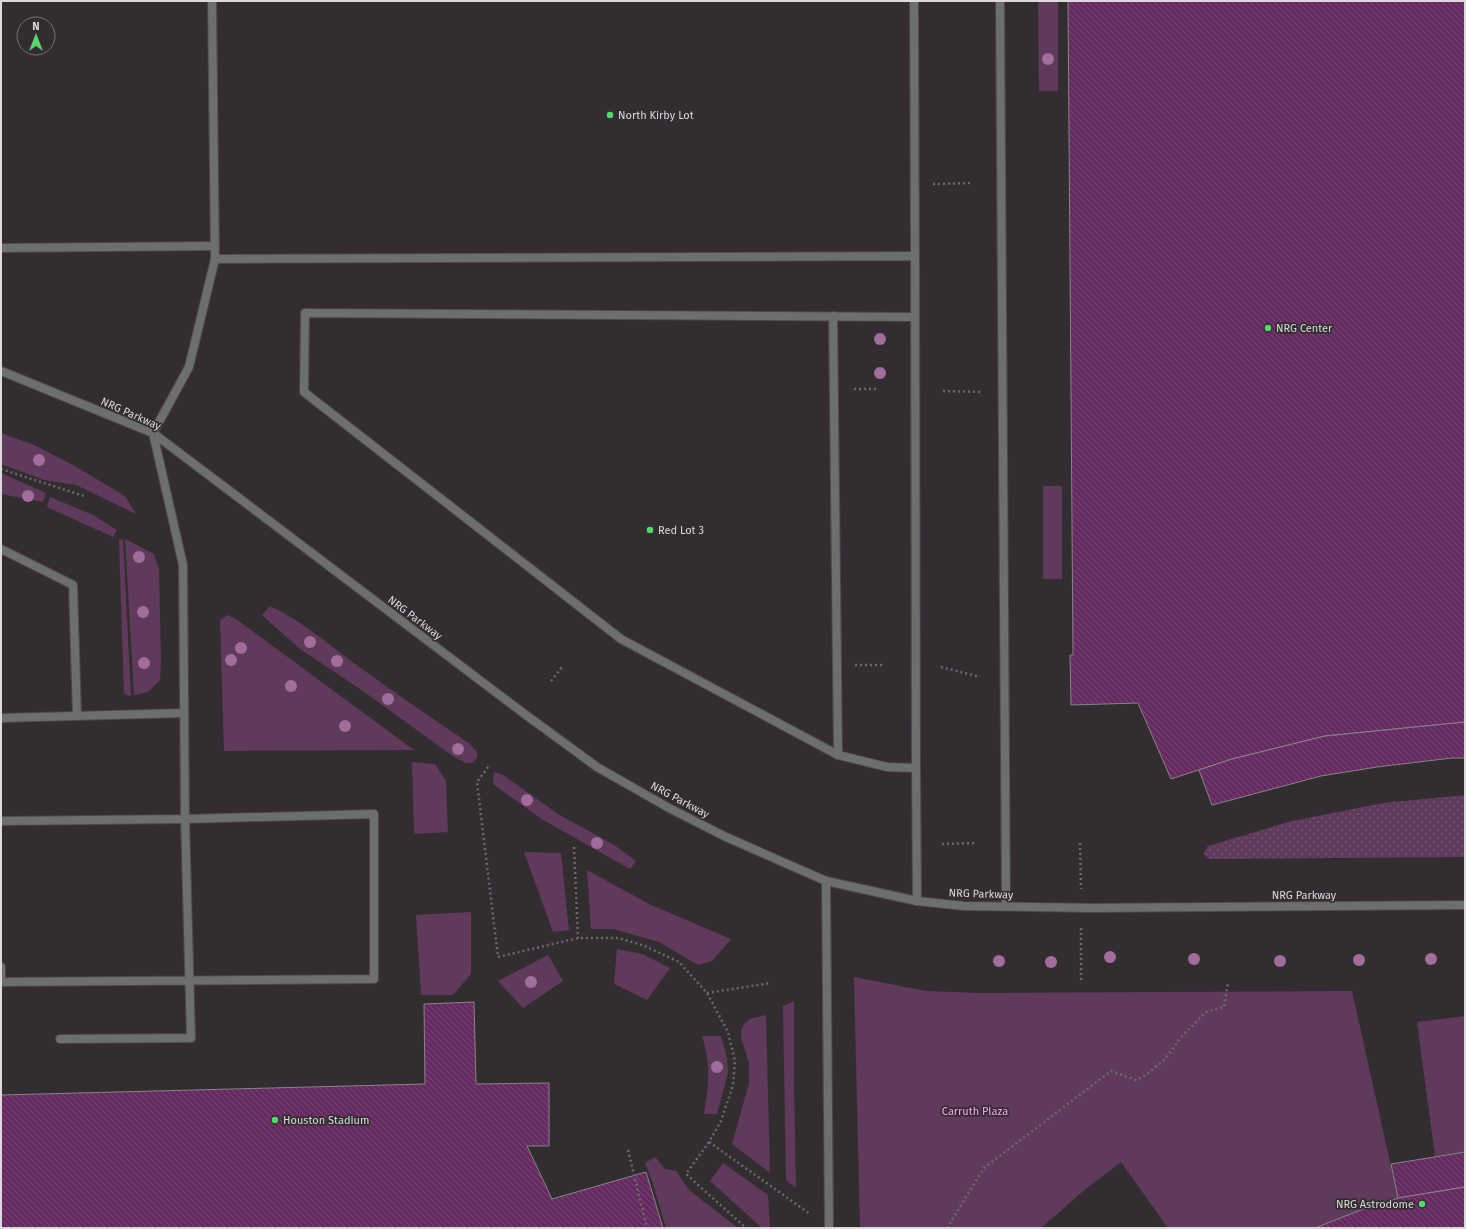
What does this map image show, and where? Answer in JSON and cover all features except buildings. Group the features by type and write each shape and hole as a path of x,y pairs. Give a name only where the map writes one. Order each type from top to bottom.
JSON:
{"lane":[{"path":"60,1039 192,1038 185,819 183,565 153,433 189,368 215,259 212,1"},
{"path":"914,1 917,901"},
{"path":"1000,1 1006,906"},
{"path":"1,248 215,246"},
{"path":"215,259 915,256"},
{"path":"915,317 305,313 304,392 621,639 838,755 887,767 916,768"},
{"path":"833,316 838,755"},
{"name":"NRG Parkway","path":"1,371 153,433 519,711 597,767 669,808 726,837 826,881 917,901 964,906 1091,908 1465,905"},
{"path":"1,549 73,585 77,716"},
{"path":"1,718 184,712"},
{"path":"1,821 185,819 374,814 374,979 1,982 1,967"},
{"path":"826,881 828,1227"}],"path":[{"path":"915,184 973,183"},
{"path":"834,388 879,389"},
{"path":"942,391 980,392"},
{"path":"1,469 84,496"},
{"path":"837,665 883,665"},
{"path":"552,681 562,667"},
{"path":"941,667 980,677"},
{"path":"488,767 477,782 498,957 578,938 618,938 645,946 679,962 707,993 728,1032 735,1061 733,1085 721,1121 709,1142 686,1174 746,1228"},
{"path":"942,844 977,843"},
{"path":"1080,843 1080,857"},
{"path":"574,847 578,938"},
{"path":"1081,967 1081,983"},
{"path":"947,1228 984,1168 1111,1071 1136,1080 1146,1075 1164,1060 1183,1035 1206,1012 1224,1007 1228,982"},
{"path":"707,993 771,984"},
{"path":"709,1142 828,1227"},
{"path":"628,1150 647,1228"}],"green space":[{"path":"1038,1 1058,1 1058,91 1039,91"},
{"path":"1,433 34,445 73,465 125,496 136,514 76,485 44,480 1,464"},
{"path":"1,473 46,493 43,502 1,494"},
{"path":"1043,486 1062,486 1062,579 1043,579"},
{"path":"50,497 93,515 117,530 113,537 47,507"},
{"path":"119,539 123,540 131,696 124,694"},
{"path":"125,539 154,554 159,569 160,680 148,692 134,695"},
{"path":"270,606 293,618 355,664 470,744 477,752 477,758 472,763 466,763 454,757 363,691 300,649 262,615"},
{"path":"227,615 236,619 414,750 224,751 220,620"},
{"path":"412,762 435,764 446,781 448,832 414,834"},
{"path":"494,772 503,775 558,814 614,845 636,861 630,869 543,820 493,784"},
{"path":"1465,795 1465,857 1210,859 1203,854 1208,846 1292,821 1383,803"},
{"path":"524,852 561,853 569,930 553,932"},
{"path":"587,870 651,905 731,939 712,961 698,965 659,942 613,929 591,929"},
{"path":"471,912 471,974 453,995 421,995 416,915"},
{"path":"617,949 642,954 670,968 647,1000 614,984"},
{"path":"548,955 563,981 523,1008 498,981"},
{"name":"Carruth Plaza","path":"854,977 926,991 980,993 1352,991 1398,1198 1358,1211 1315,1228 1168,1228 1121,1162 1082,1192 1041,1228 860,1228"},
{"path":"794,1001 796,1188 786,1180 783,1006"},
{"path":"766,1015 770,1173 732,1144 749,1083 749,1063 742,1041 741,1031 744,1024 750,1019"},
{"path":"1465,1016 1465,1152 1435,1156 1417,1022"},
{"path":"702,1036 721,1036 727,1057 728,1073 717,1114 704,1114 707,1093 708,1066"},
{"path":"655,1157 665,1169 676,1171 689,1190 738,1228 666,1228 645,1163"},
{"path":"723,1163 768,1195 770,1228 762,1228 710,1181"}],"place":[{"name":"North Kirby Lot","path":"610,115"},
{"name":"NRG Center","path":"1268,328"},
{"name":"Red Lot 3","path":"650,530"},
{"name":"Houston Stadium","path":"275,1120"},
{"name":"NRG Astrodome","path":"1422,1204"}]}
